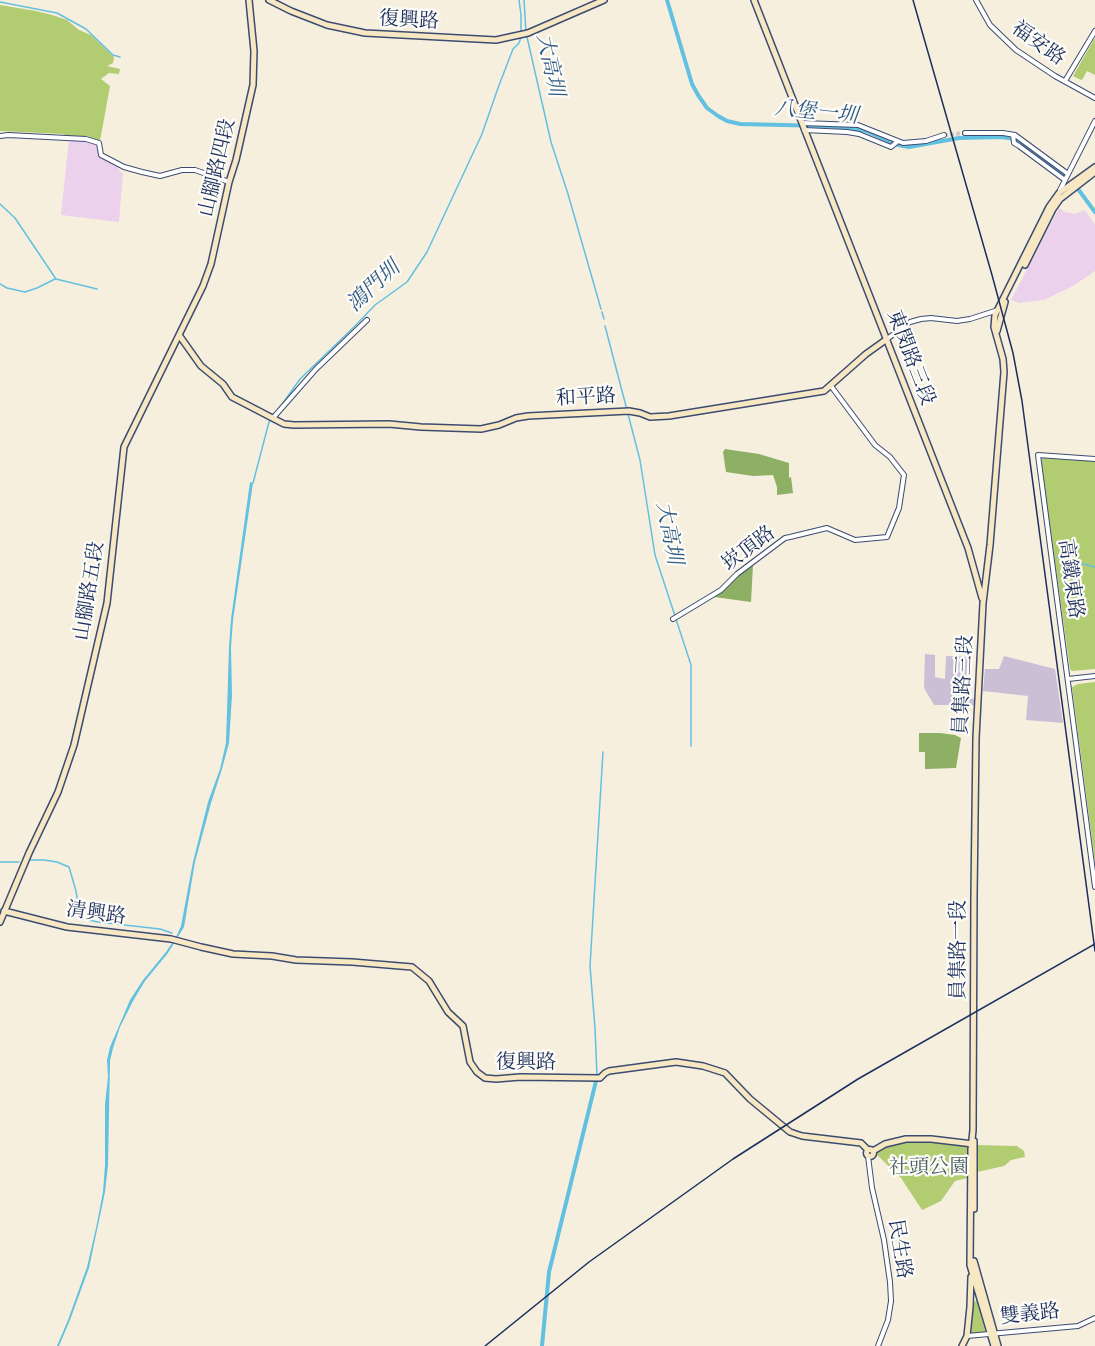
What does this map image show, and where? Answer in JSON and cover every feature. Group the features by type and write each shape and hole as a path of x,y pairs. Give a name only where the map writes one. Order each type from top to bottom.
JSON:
{"street":[{"name":"山腳路四段","path":"179,335 211,264 254,79 249,0"},
{"name":"復興路","path":"269,0 327,25 365,33 496,40 523,34 604,0"},
{"name":"東閔路三段","path":"754,0 968,548 983,603"},
{"name":"福安路","path":"976,0 990,25 1022,55 1095,98"},
{"path":"1065,81 1095,31"},
{"path":"1053,208 1069,185 1069,172 1095,122"},
{"path":"803,126 858,125 898,142 914,143 944,135"},
{"path":"803,126 859,134 891,147 898,142"},
{"path":"965,133 1015,135 1080,181"},
{"path":"1012,135 1014,143 1069,185"},
{"path":"0,136 86,139 99,143 102,155 124,167 160,176 182,170 195,170 229,182"},
{"path":"1080,181 1095,167"},
{"path":"1001,308 1049,207 1059,193 1069,185 1095,172"},
{"path":"983,603 1004,372 1003,359 994,327 995,315 1001,308 1059,193"},
{"name":"和平路","path":"179,335 201,366 223,384 232,397 284,424 389,424 481,429 528,416 627,412 650,417 678,415 824,391 867,354 910,322 931,318 957,321 970,319 1001,308"},
{"path":"271,418 316,369 367,320"},
{"name":"山腳路五段","path":"0,922 28,853 58,792 74,745 108,602 124,447 179,335"},
{"name":"崁頂路","path":"673,619 721,590 737,574 785,538 827,528 855,540 886,537 899,508 904,475 890,457 875,445 831,386"},
{"name":"高鐵東路","path":"1095,459 1038,455 1095,886"},
{"name":"員集路三段","path":"975,769 983,603"},
{"path":"1068,679 1095,676"},
{"name":"員集路一段","path":"962,1346 967,1336 972,1263 975,769"},
{"name":"清興路","path":"4,911 67,927 184,941"},
{"name":"復興路","path":"184,941 233,954 412,967 429,981 448,1012 463,1026 470,1062 482,1076 492,1079 600,1078 609,1071 676,1062 703,1066 725,1073 750,1099 790,1132 802,1136 861,1143 870,1152"},
{"path":"870,1152 885,1144 906,1139 973,1143"},
{"name":"民生路","path":"870,1152 872,1188 884,1240 891,1301 888,1320 878,1346"},
{"path":"972,1263 996,1346"},
{"name":"雙義路","path":"967,1336 1078,1326 1095,1318"}],"shaded area":[{"path":"69,139 92,141 98,145 98,154 119,166 119,171 123,173 119,222 61,215"},
{"path":"1059,208 1075,214 1085,210 1095,225 1095,271 1073,286 1044,300 1019,303 1011,300"},
{"path":"925,654 935,655 935,677 945,679 946,656 969,657 967,698 975,699 974,705 934,705 924,688"},
{"path":"1004,656 1055,669 1063,723 1026,720 1028,696 983,691 985,669 999,669"}],"green space":[{"path":"0,5 36,11 67,20 79,30 91,35 114,57 113,63 107,66 120,69 119,74 109,73 101,79 110,86 100,141 87,136 0,131"},
{"path":"1095,38 1095,75 1087,71 1082,80 1079,79 1073,76"},
{"path":"725,449 759,454 789,463 789,478 791,477 793,493 777,495 773,475 753,476 726,472 723,452"},
{"path":"1043,458 1095,461 1095,669 1072,671 1070,669 1041,462"},
{"path":"753,565 751,602 714,597 735,577"},
{"path":"1095,682 1095,862 1072,687"},
{"path":"919,733 940,733 961,738 956,768 925,769 925,752 919,752"},
{"name":"社頭公園","path":"906,1139 971,1144 971,1177 955,1181 941,1201 922,1210 901,1178 874,1152 885,1144"},
{"path":"977,1145 1017,1146 1024,1151 1025,1157 1011,1160 1004,1166 977,1172"},
{"path":"977,1301 986,1334 971,1336 973,1302"}],"water":[{"path":"250,482 253,483 233,620 229,743 195,862 184,927 133,1001 113,1048 110,1061 108,1165 105,1192 89,1268 70,1320 57,1346 87,1267 103,1192 107,1060 110,1047 130,1000 166,952 181,926 193,862 226,743 231,619"}],"waterway":[{"name":"鴻門圳","path":"519,0 521,32"},
{"name":"大高圳","path":"524,0 526,32"},
{"name":"八堡一圳","path":"667,0 692,84 707,108 727,121 740,124 852,128 909,147 959,138 1016,139 1063,175"},
{"path":"0,2 57,13 86,29 113,55 120,57"},
{"name":"鴻門圳","path":"278,410 300,379 375,305 407,282 427,252 482,134 513,49 521,37"},
{"name":"大高圳","path":"527,37 551,142 601,309"},
{"name":"八堡一圳","path":"1078,189 1095,212"},
{"path":"0,204 15,218 56,279 97,289"},
{"path":"0,284 25,292 55,279"},
{"name":"大高圳","path":"602,312 604,319"},
{"name":"大高圳","path":"605,326 627,410"},
{"name":"大高圳","path":"628,414 640,460 655,555 691,665 691,746"},
{"name":"鴻門圳","path":"253,483 271,419"},
{"path":"1057,557 1095,567"},
{"path":"597,1076 590,966 603,752"},
{"path":"29,860 57,862 69,867 83,919 160,929 172,933"},
{"path":"0,862 19,862"},
{"path":"542,1346 549,1272 597,1077"}],"tunnel":[{"path":"944,135 965,133"}],"railway":[{"path":"913,0 1013,353 1022,401 1095,951"},
{"path":"485,1346 589,1262 733,1159 858,1079 1095,944"}]}
